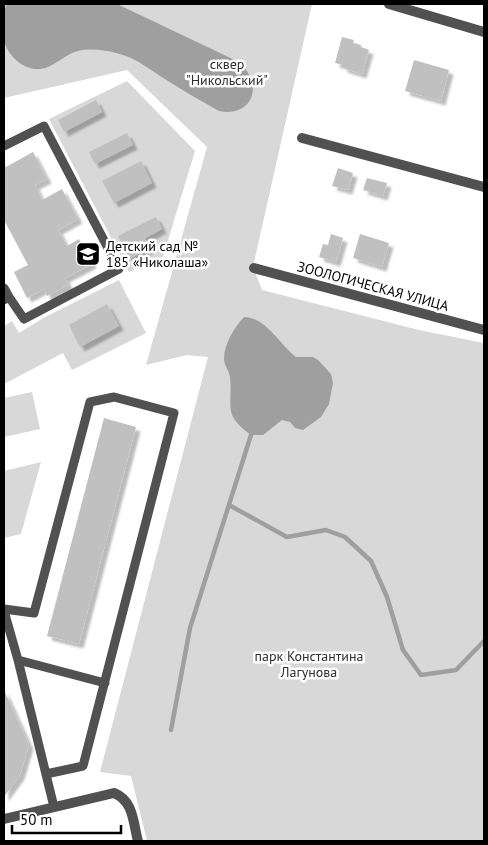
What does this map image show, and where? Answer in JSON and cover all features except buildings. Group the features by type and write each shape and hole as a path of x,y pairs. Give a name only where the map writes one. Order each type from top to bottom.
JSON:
{"street":[{"path":"389,4 484,32"},
{"path":"302,138 484,187"},
{"name":"ЗООЛОГИЧЕСКАЯ УЛИЦА","path":"254,268 484,330"},
{"path":"4,819 114,793 123,797 128,803 138,841"}],"lane":[{"path":"4,146 44,126 119,269 24,319 6,298 4,288"},
{"path":"46,774 83,766 174,413 114,396 90,402 34,613 4,610 54,807"},
{"path":"18,660 105,683"}],"green space":[{"name":"парк Константина Лагунова","path":"4,4 312,4 253,267 262,290 419,330 484,343 484,841 147,841 131,776 100,772 208,357 187,355 146,365 207,147 127,70 4,98"},
{"path":"127,81 195,151 163,257 129,272 49,119"},
{"path":"119,280 146,333 72,370 63,353 4,384 4,326 12,321 19,333 45,317"},
{"path":"32,392 40,429 4,437 4,398"},
{"path":"41,462 21,534 4,538 4,471"}],"shaded area":[{"path":"7,4 117,4 239,62 247,71 251,80 253,89 251,98 247,105 240,110 230,112 219,111 134,59 102,50 78,51 41,69 27,67 10,54 4,41 3,22"},
{"path":"244,317 252,318 266,326 296,357 313,357 331,374 333,383 329,404 321,417 303,430 295,428 290,422 282,420 263,435 251,435 242,428 232,415 230,377 224,361 224,353 230,336"}],"waterway":[{"path":"171,730 190,628 251,435"},
{"path":"229,505 287,537 326,530 345,537 371,561 387,597 403,650 421,675 456,670 484,641"}],"place":[{"name":"Детский сад № 185 «Николаша»","path":"88,254"}],"park label":[{"name":"сквер \"Никольский\"","path":"227,72"}]}
